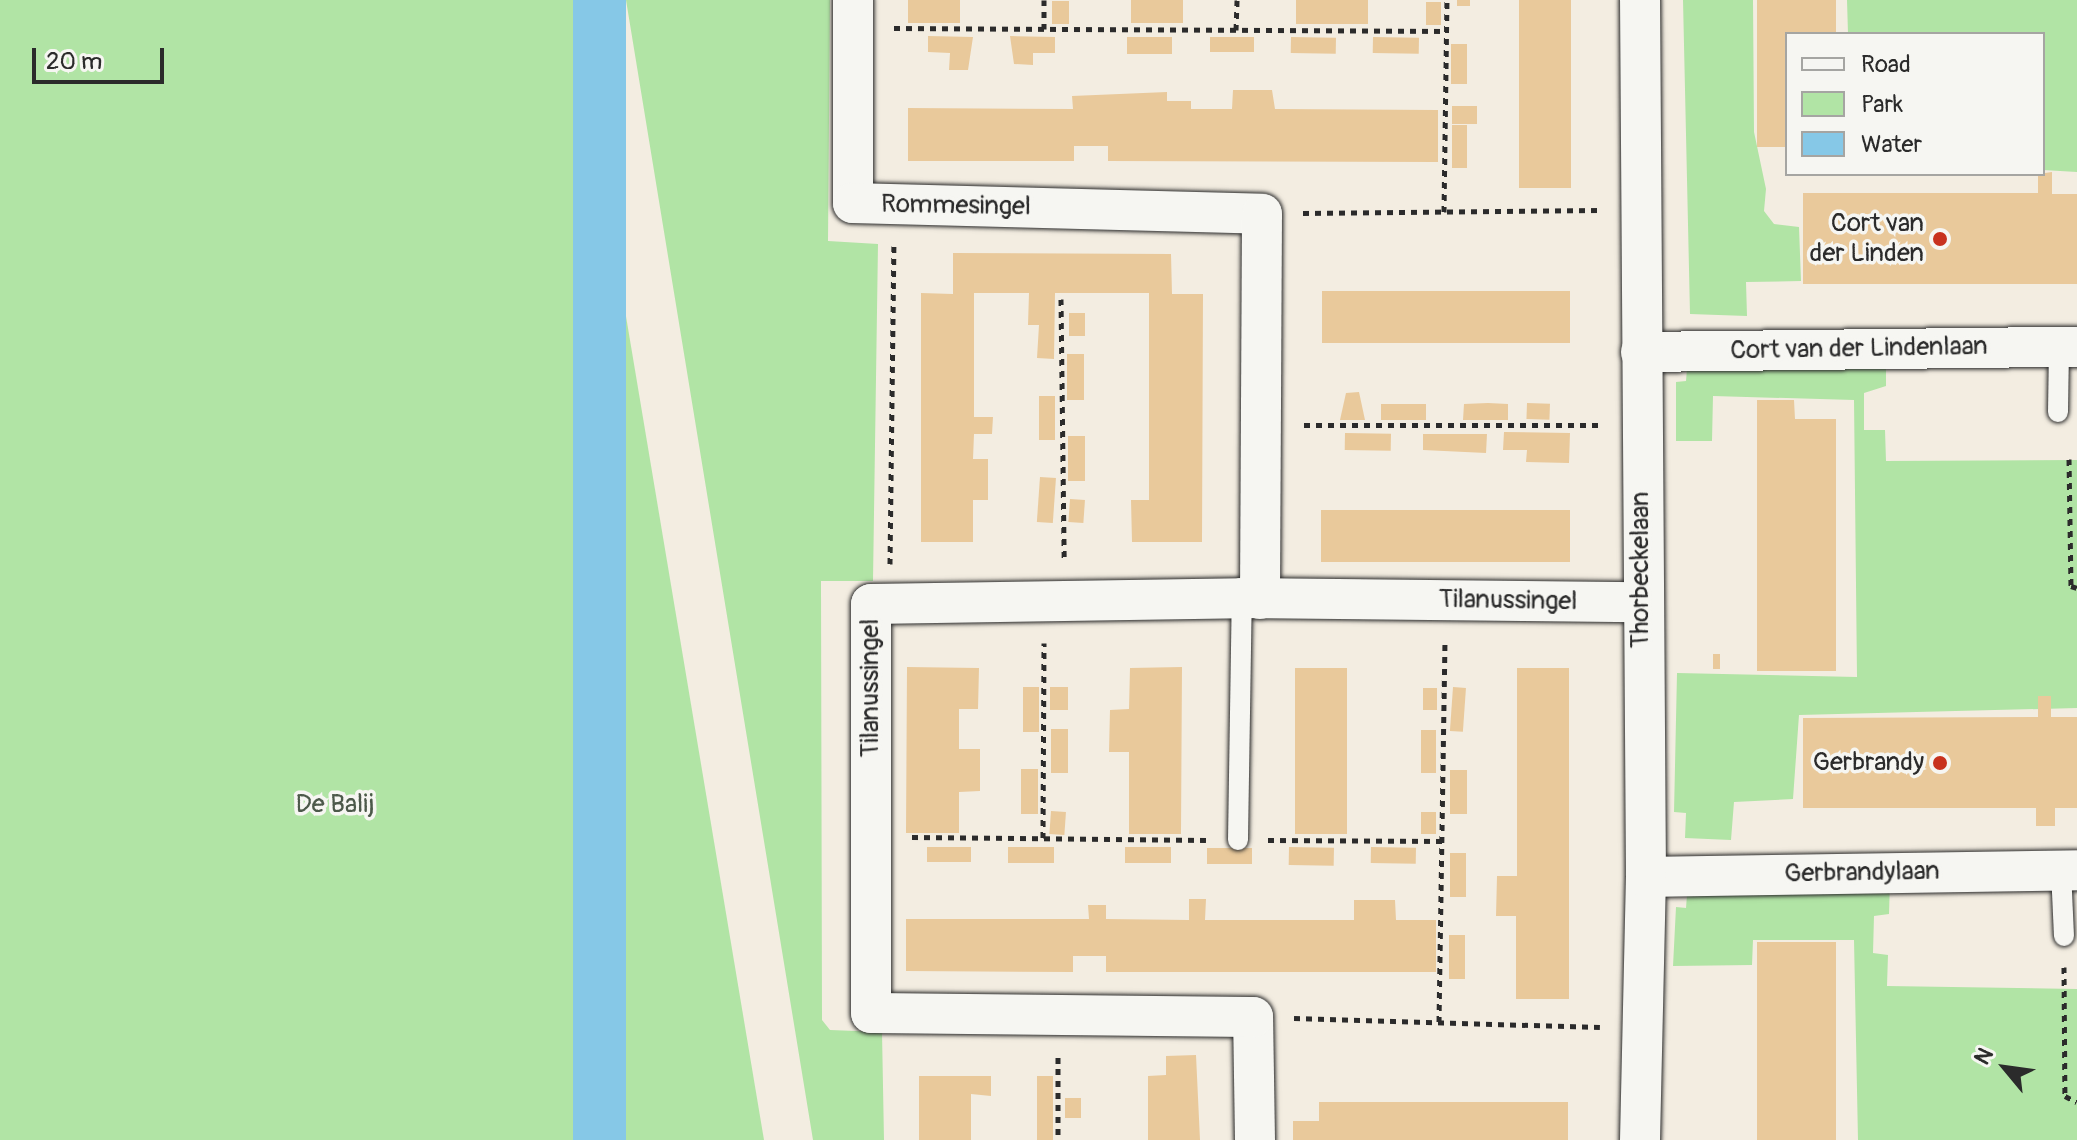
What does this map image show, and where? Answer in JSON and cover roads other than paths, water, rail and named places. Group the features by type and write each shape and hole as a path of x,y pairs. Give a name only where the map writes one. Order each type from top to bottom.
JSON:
{"street":[{"name":"Thorbeckelaan","path":"1640,0 1640,602 1646,877 1639,1028 1640,1140"},
{"name":"Rommesingel","path":"853,14 853,203 1262,214 1259,425 1251,599"},
{"name":"Cort van der Lindenlaan","path":"1641,352 2068,347"},
{"name":"Tilanussingel","path":"1255,1140 1253,1017 871,1013 871,604 1251,599 1640,602"},
{"name":"Gerbrandylaan","path":"1646,877 2069,870"}],"lane":[{"path":"2058,412 2068,347"},
{"path":"1238,840 1251,599"},
{"path":"2064,936 2069,870"}],"water":[{"path":"573,0 626,0 626,1140 573,1140"}],"place":[{"name":"Cort van der Linden","path":"1940,239"},
{"name":"Gerbrandy","path":"1940,763"}],"park label":[{"name":"De Balij","path":"335,805"}]}
